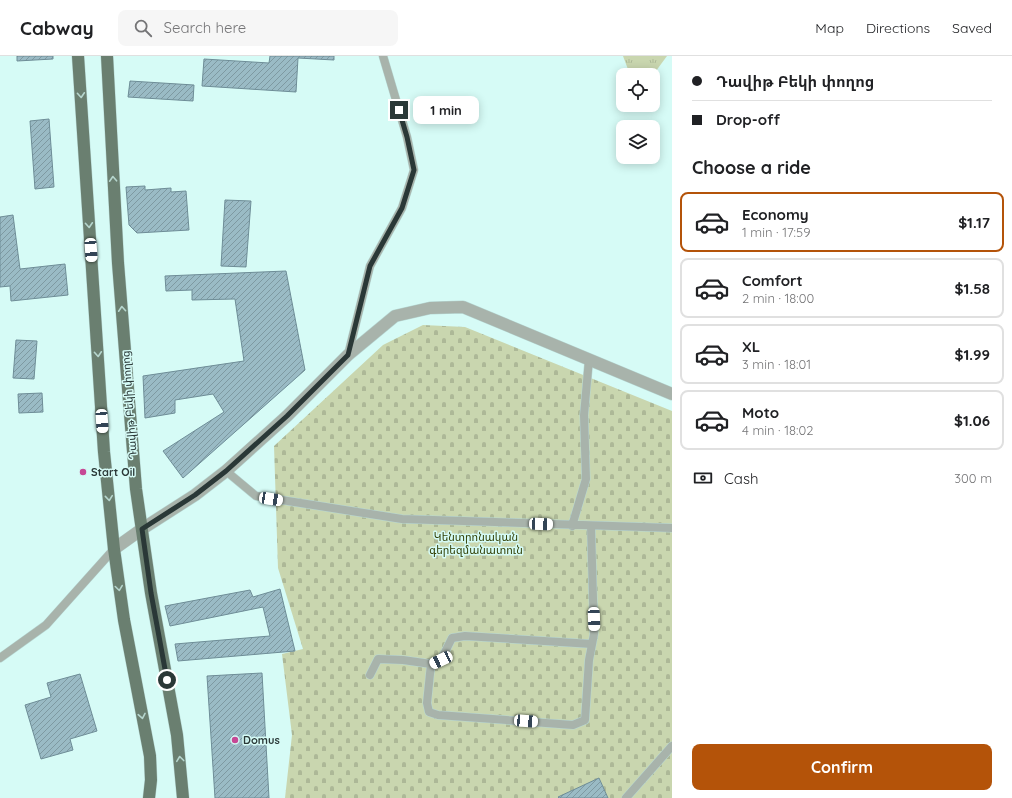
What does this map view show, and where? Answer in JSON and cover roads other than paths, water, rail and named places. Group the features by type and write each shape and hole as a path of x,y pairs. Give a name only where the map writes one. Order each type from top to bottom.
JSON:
{"main road":[{"path":"78,56 104,452 114,550 124,620 150,756 151,780 149,798"},
{"name":"Դավիթ Բեկի փողոց","path":"107,56 117,248 136,489 151,593 177,735 183,798"}],"street":[{"path":"114,550 142,529 195,495 226,471 287,416 348,355 395,316 430,308 463,307 672,394"}],"lane":[{"path":"348,355 370,266 402,208 414,170 407,137 383,56"},
{"path":"572,526 586,479 584,415 589,359"},
{"path":"226,471 256,496 402,519 572,526 672,528"},
{"path":"431,664 427,703 429,712 438,715 573,725 585,720 589,660 594,634 591,526"},
{"path":"0,658 46,626 114,550"},
{"path":"370,675 378,659 403,660 431,664 441,660 452,638 465,636 592,644"},
{"path":"626,798 672,746"}],"place":[{"name":"Start Oil","path":"83,472"},
{"name":"Domus","path":"235,740"}],"park label":[{"name":"Կենտրոնական գերեզմանատուն","path":"476,543"}]}
